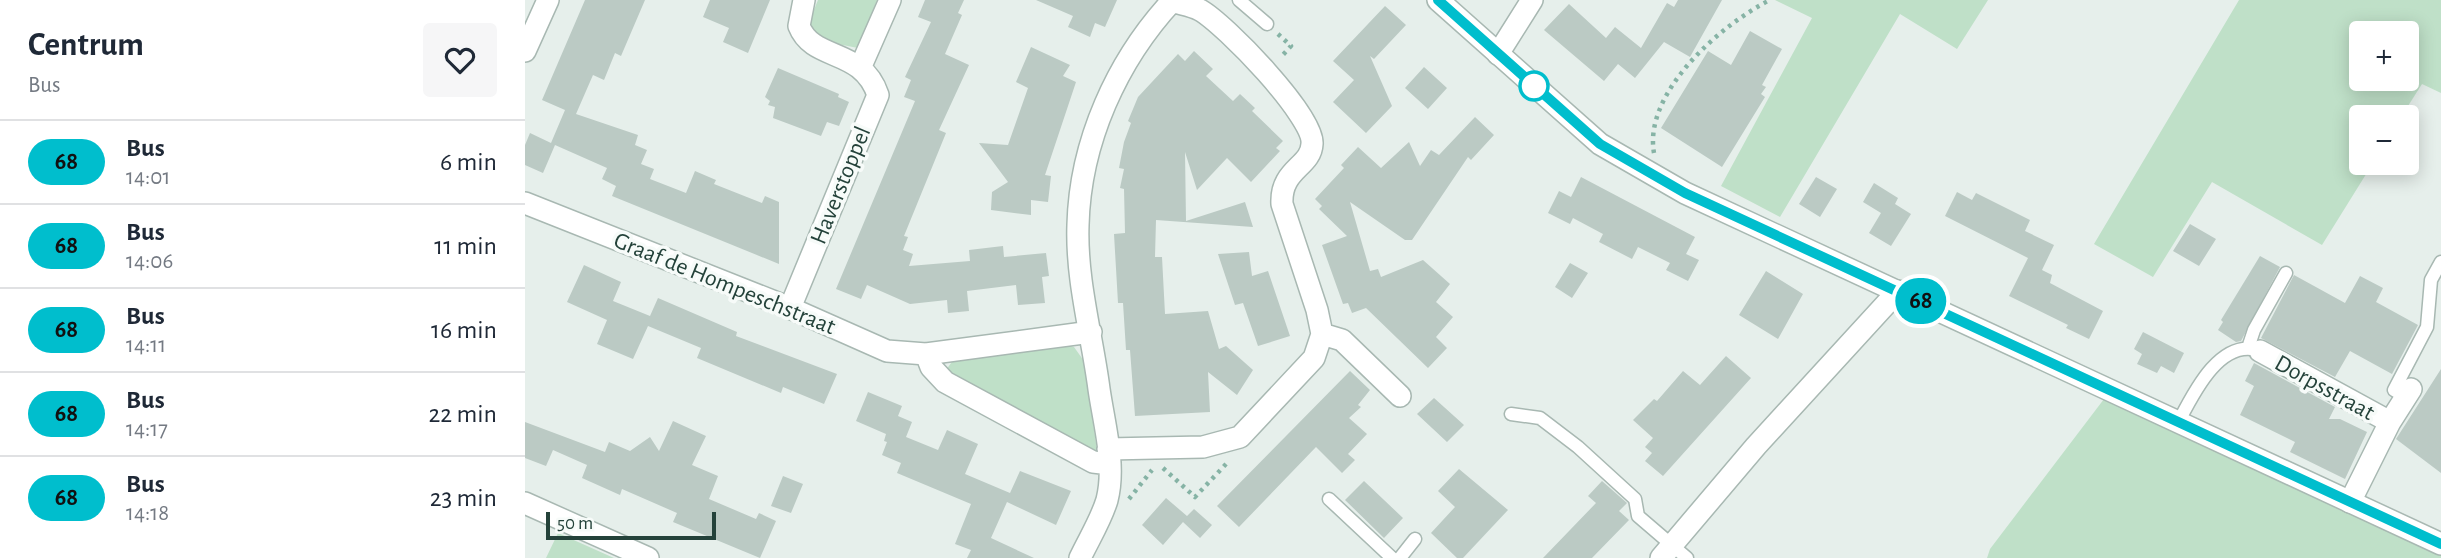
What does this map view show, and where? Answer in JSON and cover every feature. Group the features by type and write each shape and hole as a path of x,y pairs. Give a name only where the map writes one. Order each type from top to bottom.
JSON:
{"street":[{"path":"525,51 548,0"},
{"path":"804,0 799,26 807,40 860,66 890,0"},
{"path":"926,355 931,367 945,382 1093,463 1109,457 1203,447 1240,437 1314,358 1322,334 1317,310 1282,204 1281,191 1287,178 1310,154 1313,143 1310,131 1268,72 1200,10 1172,0 1147,29 1104,104 1090,145 1077,226 1080,272 1109,457 1107,500 1080,558"},
{"path":"1438,0 1600,144 1649,174 2441,544"},
{"path":"1497,54 1532,0"},
{"name":"Haverstoppel","path":"790,308 878,95 872,77 860,66"},
{"name":"Graaf de Hompeschstraat","path":"525,203 790,308 887,351 926,355 1091,332"},
{"path":"1673,554 1756,446 1898,291"},
{"path":"1322,334 1342,340 1400,396"},
{"name":"Dorpsstraat","path":"2254,350 2390,422"},
{"name":"Dorpsstraat","path":"2350,502 2390,422 2408,393"},
{"path":"525,503 648,558"}],"lane":[{"path":"1239,0 1267,24"},
{"path":"2408,393 2394,390 2427,327 2431,280 2441,262"},
{"path":"2179,421 2211,369 2231,353 2254,350 2254,330 2286,273"},
{"path":"1511,414 1540,418 1578,447 1635,499 1638,516 1673,554"},
{"path":"1329,499 1392,558"},
{"path":"1400,558 1415,539"}],"path":[{"path":"1649,174 1655,158 1652,142 1655,126 1681,73 1718,32 1770,0"},
{"path":"1267,24 1291,46 1268,72"},
{"path":"1157,463 1195,497 1243,446 1240,437"}],"green space":[{"path":"818,0 877,0 858,48 827,42 811,28 811,17"},
{"path":"1775,0 1988,0 1957,49 1900,14 1780,217 1721,186 1812,18"},
{"path":"2239,0 2441,0 2441,93 2422,84 2419,89 2419,21 2349,21 2349,91 2418,91 2409,105 2349,105 2349,175 2366,175 2322,245 2212,182 2153,277 2094,244"},
{"path":"1064,344 1074,347 1084,361 1097,450 1084,452 950,378 946,370 954,359"},
{"path":"2104,399 2441,558 1987,558 1990,549"},
{"path":"558,533 614,558 546,558"}],"building":[{"path":"585,0 645,0 621,56 615,53 604,80 593,75 576,114 638,135 635,145 647,150 641,164 654,169 650,179 686,193 695,171 716,180 714,184 762,203 765,196 779,202 779,264 612,196 616,186 602,179 607,168 555,145 543,173 525,165 525,145 530,133 551,143 565,110 542,100"},
{"path":"710,0 770,0 748,53 723,42 729,28 703,17"},
{"path":"925,0 964,0 958,13 962,15 945,54 969,65 939,130 946,133 904,236 908,237 903,250 913,254 909,266 970,261 969,250 1003,246 1004,257 1046,253 1049,276 1042,277 1045,303 1018,305 1016,285 967,291 969,311 948,313 947,300 910,304 867,285 861,299 836,289 915,101 904,97 911,80 905,77 931,22 918,17"},
{"path":"1036,0 1117,0 1105,27 1095,23 1090,37 1068,27 1073,16"},
{"path":"1678,0 1722,0 1690,57 1664,42 1635,78 1618,64 1604,81 1544,30 1569,4 1606,38 1615,27 1641,48 1667,3 1674,7"},
{"path":"1385,6 1406,25 1374,59 1370,56 1392,106 1366,133 1333,102 1354,80 1333,61"},
{"path":"1750,31 1782,49 1762,85 1766,87 1761,94 1765,97 1722,167 1661,128 1708,51 1731,65"},
{"path":"1031,47 1070,65 1063,76 1076,82 1045,175 1051,176 1048,202 1031,200 1031,215 991,210 992,192 1008,182 979,143 1008,145 1028,88 1016,82"},
{"path":"1194,51 1213,69 1206,76 1233,101 1240,94 1255,108 1252,111 1283,141 1276,148 1280,151 1251,182 1227,158 1197,190 1185,152 1186,221 1245,202 1253,227 1156,220 1155,257 1162,257 1165,314 1208,311 1219,349 1226,346 1253,370 1237,395 1208,372 1210,412 1135,416 1123,303 1118,303 1114,234 1125,233 1124,189 1120,188 1124,169 1119,168 1131,123 1128,121 1138,97 1178,54 1185,61"},
{"path":"1424,67 1447,88 1428,109 1405,88"},
{"path":"778,68 839,94 838,97 849,102 839,126 827,122 821,136 773,118 775,107 768,105 770,101 765,97"},
{"path":"1475,117 1494,135 1471,160 1468,157 1412,240 1405,240 1350,202 1370,271 1378,269 1381,277 1423,260 1450,284 1436,302 1453,317 1436,337 1447,348 1428,368 1366,308 1352,313 1348,303 1343,304 1322,245 1347,236 1319,209 1322,206 1315,199 1344,168 1341,165 1358,147 1381,168 1409,142 1420,166 1431,150 1439,155"},
{"path":"1581,177 1695,237 1686,254 1699,260 1688,281 1666,270 1670,263 1638,247 1632,259 1599,242 1603,234 1573,218 1570,224 1548,213 1559,191 1571,197"},
{"path":"1816,177 1837,189 1820,217 1799,204"},
{"path":"1874,183 1898,198 1895,204 1911,214 1891,246 1869,233 1881,213 1863,202"},
{"path":"1957,192 1972,200 1976,193 2030,220 2025,231 2054,245 2042,270 2052,275 2050,283 2103,311 2089,339 2066,328 2068,325 2009,296 2028,258 1945,216"},
{"path":"2190,224 2216,239 2199,266 2173,251"},
{"path":"1249,252 1252,276 1268,271 1290,336 1258,346 1243,303 1235,305 1218,254"},
{"path":"2260,256 2280,267 2241,341 2236,342 2218,330 2223,322 2221,320"},
{"path":"1570,263 1588,273 1572,298 1555,287"},
{"path":"584,265 621,282 613,301 650,316 658,298 737,332 736,336 837,374 824,404 783,387 781,393 697,358 701,348 648,326 633,359 597,344 607,320 567,302"},
{"path":"1766,271 1803,294 1778,339 1739,315"},
{"path":"2294,275 2345,303 2360,276 2383,288 2376,302 2418,325 2392,374 2350,351 2335,377 2261,338"},
{"path":"2143,332 2184,353 2174,373 2161,366 2157,373 2137,364 2142,354 2134,349"},
{"path":"1726,356 1751,378 1663,476 1645,461 1652,453 1645,447 1653,438 1633,420 1654,399 1657,401 1683,371 1700,385"},
{"path":"2254,363 2335,407 2329,419 2340,419 2367,432 2345,479 2290,452 2295,442 2240,415 2254,386 2245,381"},
{"path":"2441,369 2441,473 2396,439"},
{"path":"1350,371 1370,390 1358,405 1361,407 1349,418 1367,434 1348,454 1355,460 1342,473 1316,447 1239,527 1217,506"},
{"path":"868,392 902,406 898,416 912,422 906,437 938,450 947,430 978,444 965,474 1010,493 1020,471 1071,491 1056,525 1007,502 991,538 1034,558 967,558 971,550 955,544 971,504 897,473 901,463 882,455 887,442 884,441 886,434 856,421"},
{"path":"1434,398 1464,425 1447,442 1417,414"},
{"path":"673,421 706,436 692,465 718,476 709,499 756,519 759,513 776,521 760,558 673,522 677,513 622,489 620,495 582,478 587,465 553,450 546,466 525,458 525,422 605,452 609,442 630,451 650,437 659,451"},
{"path":"1459,469 1508,510 1463,558 1457,558 1431,533 1455,507 1438,491"},
{"path":"783,476 803,484 791,513 771,506"},
{"path":"1364,481 1403,518 1384,538 1345,500"},
{"path":"1602,481 1627,503 1619,511 1629,520 1592,558 1543,558 1596,503 1588,496"},
{"path":"1166,498 1187,516 1194,509 1212,525 1200,538 1183,522 1163,545 1142,525"}],"bus line":[{"name":"68","path":"1438,0 1600,144 1649,174 2441,544"}]}
